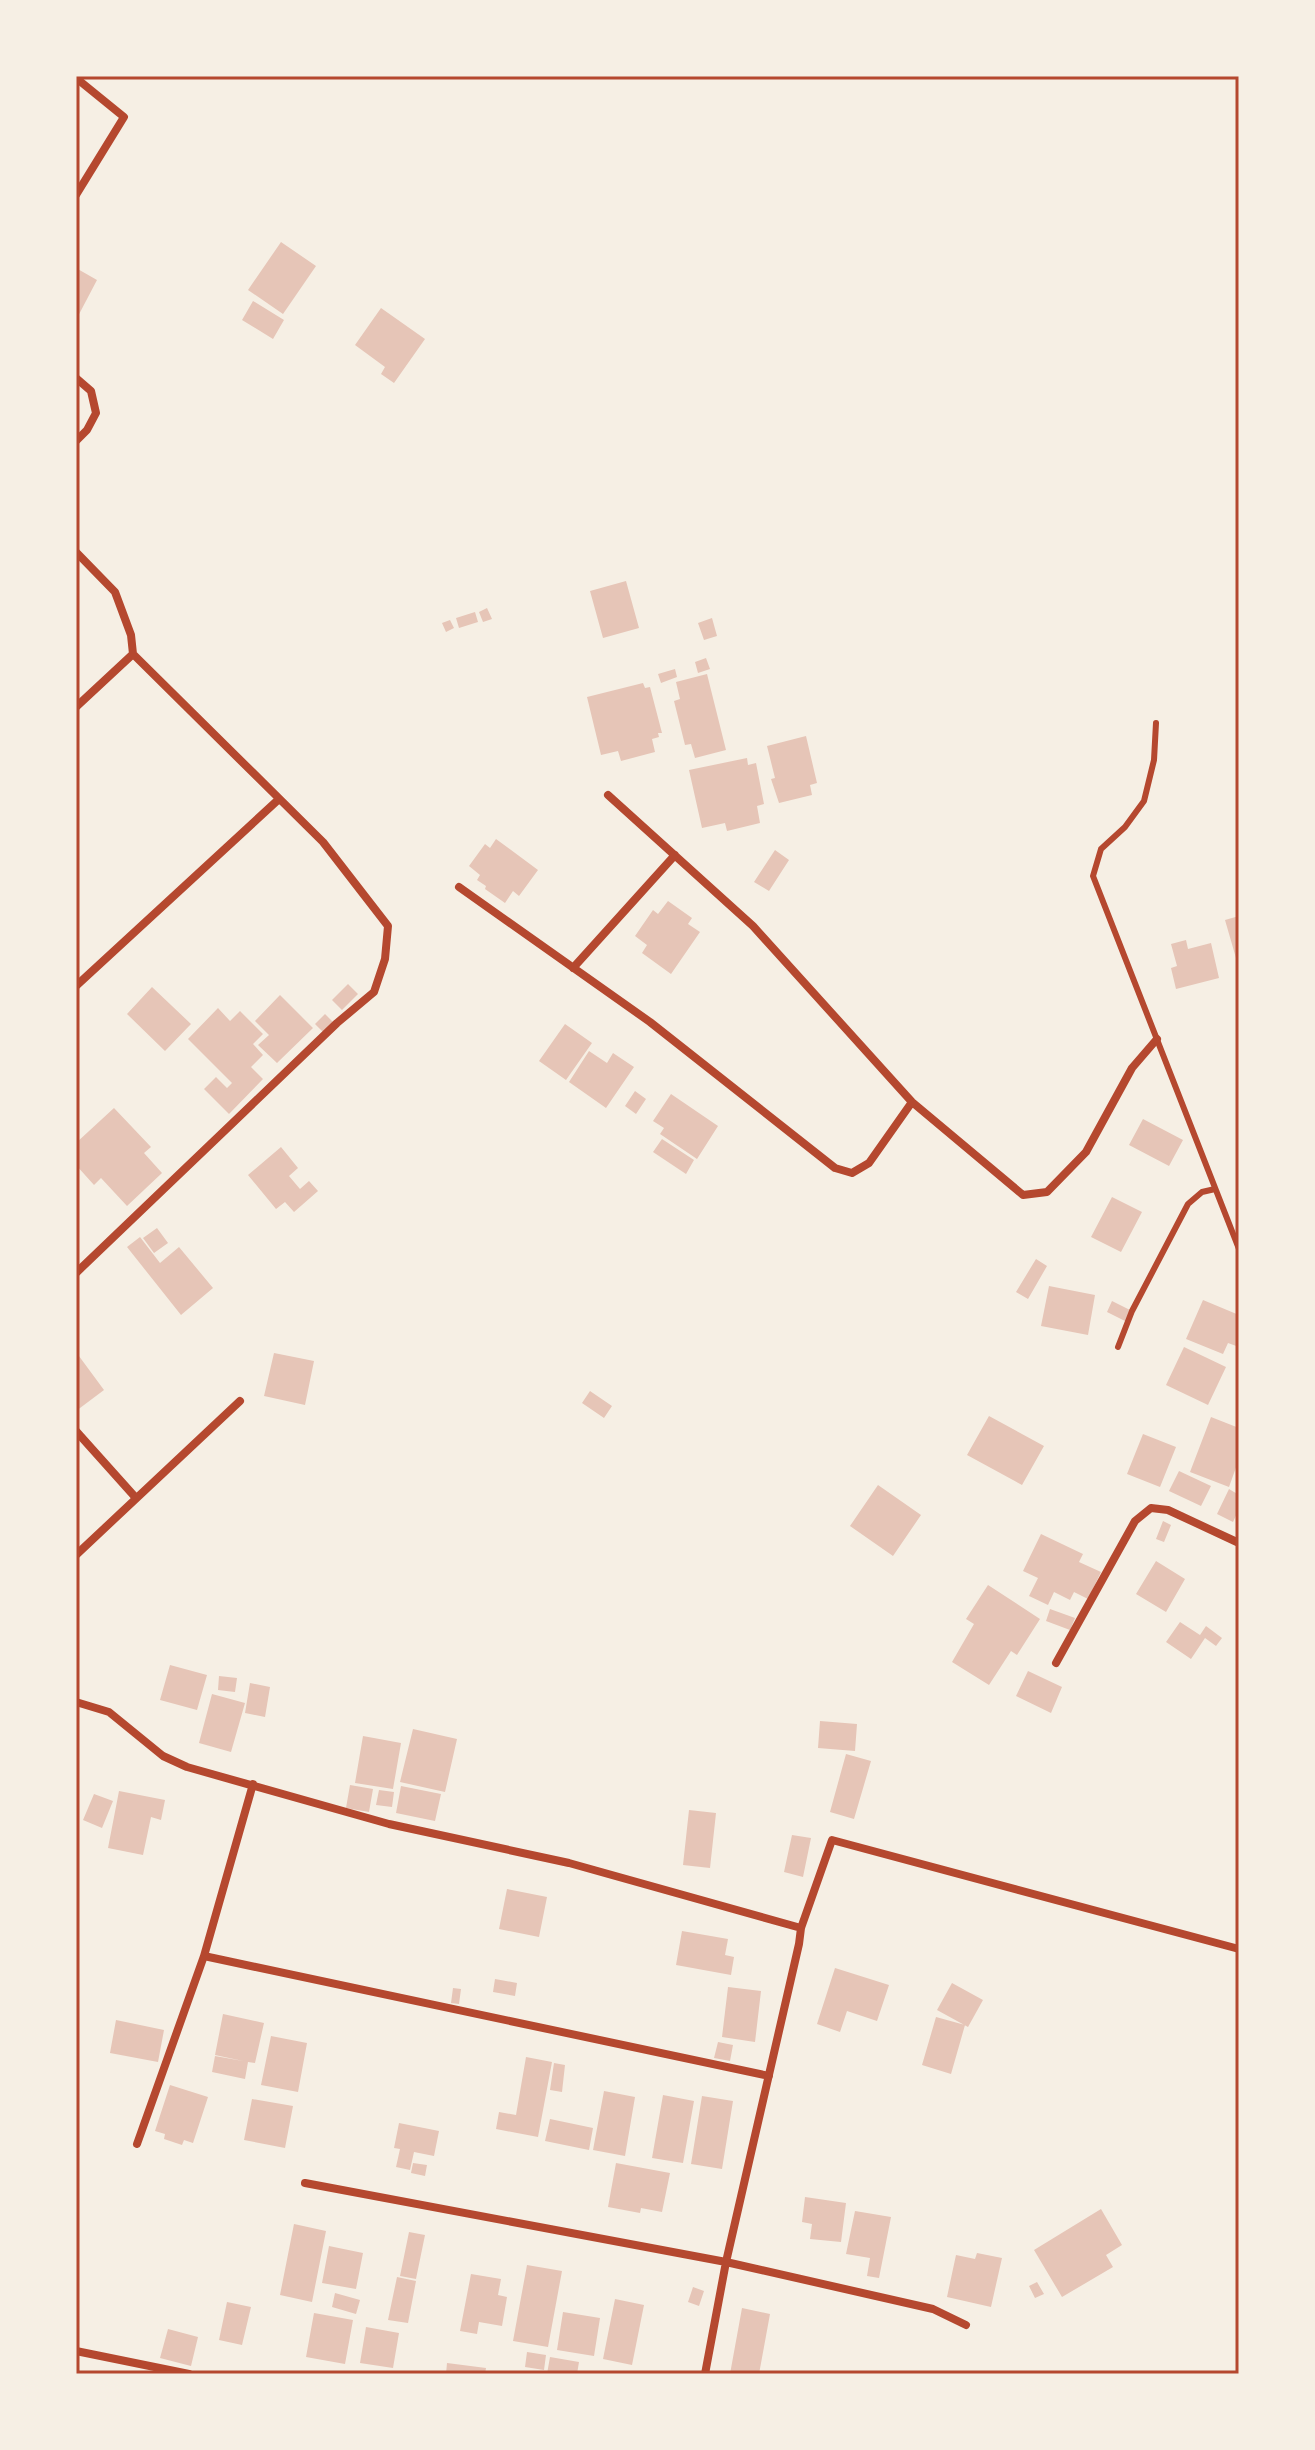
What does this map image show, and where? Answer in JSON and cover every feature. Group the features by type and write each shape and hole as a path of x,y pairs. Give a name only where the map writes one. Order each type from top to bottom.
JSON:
{"street":[{"path":"76,78 124,117 76,195"},
{"path":"76,378 91,391 96,413 87,430 76,441"},
{"path":"76,552 115,592 131,635 133,654 323,842 388,926 385,959 374,992 337,1023 76,1273"},
{"path":"76,707 133,654"},
{"path":"608,795 753,926 912,1102 1023,1195 1047,1192 1086,1152 1132,1068 1157,1039"},
{"path":"76,986 279,799"},
{"path":"573,968 675,855"},
{"path":"459,887 650,1022 835,1168 852,1173 869,1163 912,1102"},
{"path":"76,1555 240,1401"},
{"path":"76,1431 136,1498"},
{"path":"1056,1663 1135,1521 1151,1508 1168,1510 1239,1543"},
{"path":"76,1702 113,1715 163,1756 187,1767 389,1824 569,1863 801,1928"},
{"path":"137,2144 204,1956 253,1784"},
{"path":"705,2374 726,2262 801,1928 832,1840 1239,1949"},
{"path":"204,1956 769,2076"},
{"path":"305,2183 726,2262 933,2309 966,2325"},
{"path":"76,2351 189,2374"}],"lane":[{"path":"1156,723 1154,760 1144,801 1125,827 1101,849 1093,876 1239,1249"},
{"path":"1118,1347 1132,1311 1188,1204 1202,1192 1215,1189"}],"building":[{"path":"281,242 316,266 283,314 248,290"},
{"path":"76,268 97,280 76,320"},
{"path":"253,301 284,320 273,339 242,320"},
{"path":"381,308 425,339 394,383 381,374 385,367 355,345"},
{"path":"626,581 639,628 603,638 590,591"},
{"path":"487,608 492,619 483,622 479,612"},
{"path":"475,612 478,622 459,628 456,618"},
{"path":"712,618 717,636 704,640 698,623"},
{"path":"450,620 454,628 446,632 442,623"},
{"path":"706,658 710,669 698,673 695,662"},
{"path":"675,669 677,677 661,683 658,674"},
{"path":"707,674 726,750 695,758 691,744 685,745 674,701 680,699 676,682"},
{"path":"643,683 645,688 650,687 662,733 652,739 655,752 621,761 618,751 601,755 587,697"},
{"path":"806,736 817,783 810,785 812,795 779,803 771,779 775,778 767,746"},
{"path":"747,758 748,765 756,763 764,804 757,806 760,823 727,831 725,823 702,828 689,770"},
{"path":"496,839 538,870 519,896 513,891 505,903 485,889 486,886 477,880 480,875 469,866 485,844 490,848"},
{"path":"775,850 789,860 769,891 754,882"},
{"path":"668,901 692,918 688,924 700,932 671,974 642,953 647,945 635,936 653,910 658,914"},
{"path":"1239,916 1239,965 1238,965 1225,920"},
{"path":"1186,940 1188,949 1211,943 1219,978 1176,989 1171,968 1177,966 1171,944"},
{"path":"348,984 358,994 342,1010 332,1000"},
{"path":"152,987 191,1024 165,1051 127,1014"},
{"path":"280,995 313,1028 277,1063 258,1045 269,1035 255,1021"},
{"path":"218,1008 230,1021 240,1011 263,1034 253,1044 263,1055 251,1067 263,1079 229,1114 204,1089 216,1077 227,1088 232,1083 188,1039"},
{"path":"325,1014 334,1023 324,1033 315,1024"},
{"path":"565,1024 592,1043 566,1080 539,1061"},
{"path":"589,1051 607,1063 613,1053 634,1067 606,1108 569,1082"},
{"path":"635,1091 646,1099 636,1114 625,1106"},
{"path":"671,1094 718,1126 697,1159 660,1134 664,1128 653,1121"},
{"path":"114,1108 151,1147 144,1153 162,1173 127,1206 101,1178 94,1185 76,1165 76,1143"},
{"path":"1143,1119 1183,1140 1169,1166 1129,1145"},
{"path":"662,1139 694,1160 686,1174 653,1152"},
{"path":"281,1147 298,1168 289,1176 300,1189 309,1181 318,1191 294,1212 285,1202 276,1209 248,1175"},
{"path":"1112,1197 1142,1212 1121,1252 1091,1237"},
{"path":"157,1228 168,1243 154,1253 143,1238"},
{"path":"140,1237 160,1263 179,1247 213,1288 181,1315 127,1247"},
{"path":"1036,1259 1047,1266 1028,1299 1016,1292"},
{"path":"1049,1286 1095,1295 1088,1335 1041,1326"},
{"path":"1203,1300 1239,1315 1239,1347 1228,1343 1223,1354 1186,1339"},
{"path":"1112,1301 1132,1311 1127,1322 1107,1312"},
{"path":"1184,1347 1226,1367 1208,1405 1166,1385"},
{"path":"76,1352 104,1390 76,1411"},
{"path":"274,1353 314,1361 305,1405 264,1396"},
{"path":"590,1391 612,1406 604,1418 582,1403"},
{"path":"989,1416 1044,1446 1022,1485 967,1455"},
{"path":"1211,1417 1239,1428 1239,1459 1229,1487 1190,1472"},
{"path":"1143,1434 1176,1447 1160,1487 1127,1474"},
{"path":"1179,1471 1211,1486 1201,1506 1169,1491"},
{"path":"878,1485 921,1515 893,1556 850,1526"},
{"path":"1229,1489 1239,1495 1239,1509 1233,1522 1217,1514"},
{"path":"1163,1521 1171,1525 1164,1542 1156,1539"},
{"path":"1041,1534 1083,1554 1079,1562 1101,1572 1088,1599 1074,1592 1070,1600 1054,1592 1048,1605 1029,1596 1038,1578 1023,1571"},
{"path":"1156,1561 1185,1579 1166,1612 1136,1594"},
{"path":"988,1585 1040,1619 1017,1655 1011,1651 989,1685 952,1662 974,1624 966,1619"},
{"path":"1050,1609 1075,1618 1070,1630 1046,1621"},
{"path":"1180,1622 1200,1635 1206,1626 1222,1638 1216,1646 1205,1638 1191,1659 1166,1642"},
{"path":"170,1665 207,1675 197,1710 160,1700"},
{"path":"1028,1671 1062,1687 1051,1713 1016,1696"},
{"path":"219,1676 237,1678 235,1692 218,1690"},
{"path":"250,1683 270,1687 265,1717 245,1713"},
{"path":"212,1694 245,1703 231,1752 199,1743"},
{"path":"820,1721 857,1724 855,1751 818,1748"},
{"path":"413,1729 457,1739 445,1792 400,1782"},
{"path":"363,1736 401,1743 393,1789 355,1783"},
{"path":"846,1754 871,1761 854,1819 830,1812"},
{"path":"350,1785 373,1789 369,1812 346,1808"},
{"path":"401,1786 441,1794 435,1821 396,1813"},
{"path":"379,1790 394,1792 392,1807 376,1805"},
{"path":"119,1791 165,1800 161,1820 151,1817 143,1855 108,1848"},
{"path":"94,1794 113,1801 102,1828 83,1820"},
{"path":"689,1810 716,1813 710,1868 683,1865"},
{"path":"792,1835 811,1838 803,1877 784,1872"},
{"path":"507,1889 547,1897 539,1937 499,1929"},
{"path":"682,1931 728,1939 725,1955 734,1957 731,1975 676,1965"},
{"path":"835,1968 889,1985 877,2021 847,2011 840,2032 817,2024"},
{"path":"495,1979 517,1983 515,1996 493,1992"},
{"path":"952,1983 983,2000 968,2027 937,2010"},
{"path":"728,1987 761,1991 755,2042 722,2037"},
{"path":"453,1988 461,1989 459,2004 451,2003"},
{"path":"223,2014 264,2023 255,2063 248,2062 245,2079 212,2072 215,2056 243,2061 215,2055"},
{"path":"936,2017 965,2025 951,2074 922,2065"},
{"path":"116,2020 164,2030 158,2062 110,2053"},
{"path":"271,2036 307,2043 298,2092 261,2085"},
{"path":"718,2042 733,2045 730,2061 714,2058"},
{"path":"526,2057 552,2062 538,2137 496,2129 499,2112 516,2115"},
{"path":"554,2063 565,2065 562,2092 550,2090"},
{"path":"170,2085 208,2097 193,2143 184,2140 182,2145 164,2139 165,2134 155,2131"},
{"path":"604,2091 635,2097 625,2156 593,2150"},
{"path":"663,2095 694,2101 683,2163 652,2158"},
{"path":"702,2096 733,2101 722,2169 691,2164"},
{"path":"252,2099 293,2106 285,2148 244,2140"},
{"path":"550,2119 593,2128 589,2150 545,2141"},
{"path":"399,2123 439,2131 434,2156 414,2152 410,2170 396,2167 400,2149 394,2148"},
{"path":"413,2163 427,2165 425,2176 411,2173"},
{"path":"616,2163 670,2173 662,2212 641,2208 640,2213 608,2207"},
{"path":"805,2197 846,2203 841,2242 810,2239 812,2224 802,2222"},
{"path":"1101,2209 1122,2245 1106,2255 1113,2267 1062,2297 1034,2250"},
{"path":"855,2211 891,2217 879,2278 867,2276 870,2258 846,2254"},
{"path":"294,2224 326,2231 312,2302 280,2295"},
{"path":"409,2232 425,2235 416,2279 400,2276"},
{"path":"329,2246 363,2253 356,2289 322,2283"},
{"path":"977,2253 1002,2258 991,2307 947,2297 956,2255 975,2259"},
{"path":"527,2265 562,2271 548,2347 513,2341"},
{"path":"471,2274 501,2279 498,2295 507,2297 502,2326 479,2322 477,2334 460,2331"},
{"path":"397,2277 416,2281 408,2323 388,2320"},
{"path":"1037,2282 1044,2294 1035,2298 1029,2286"},
{"path":"693,2287 704,2291 699,2306 688,2302"},
{"path":"335,2293 360,2300 356,2314 332,2307"},
{"path":"615,2299 644,2305 632,2365 603,2359"},
{"path":"227,2302 251,2307 242,2345 219,2340"},
{"path":"742,2308 770,2314 759,2374 730,2374"},
{"path":"563,2312 600,2318 594,2356 557,2350"},
{"path":"314,2313 353,2320 345,2364 306,2357"},
{"path":"366,2327 399,2333 393,2368 360,2363"},
{"path":"168,2329 198,2337 191,2366 160,2358"},
{"path":"527,2352 546,2355 544,2370 525,2367"},
{"path":"550,2357 579,2362 577,2374 547,2374"},
{"path":"447,2363 486,2368 485,2374 446,2374"}]}
